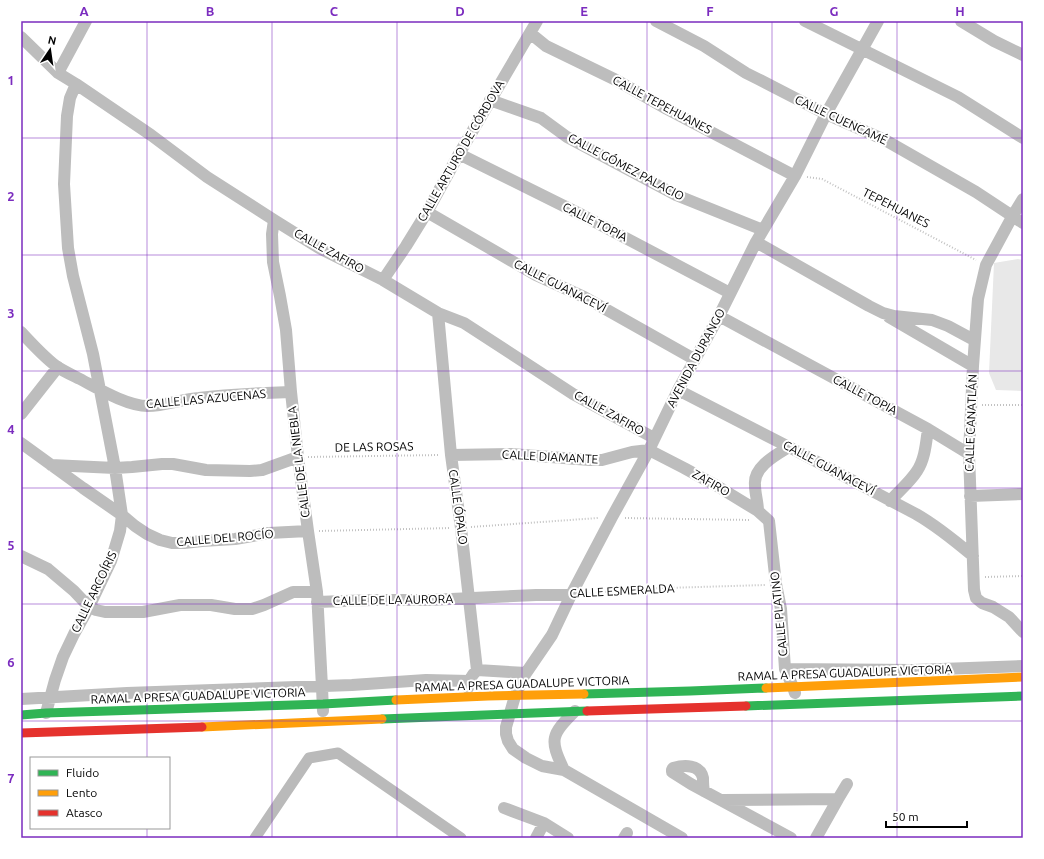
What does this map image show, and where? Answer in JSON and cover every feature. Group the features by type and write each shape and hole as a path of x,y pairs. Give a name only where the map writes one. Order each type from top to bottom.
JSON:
{"main road":[{"name":"RAMAL A PRESA GUADALUPE VICTORIA","path":"21,715 467,697 682,692 1023,678"},
{"path":"21,733 230,726 575,711 1023,696"}],"street":[{"path":"58,73 86,21"},
{"name":"CALLE ARTURO DE CÓRDOVA","path":"383,280 427,212 490,100 537,21"},
{"name":"CALLE CUENCAMÉ","path":"656,21 704,46 746,73 826,114 885,140 976,192 1023,223"},
{"path":"806,21 958,97 1023,138"},
{"name":"AVENIDA DURANGO","path":"679,837 564,770 542,766 526,758 513,749 508,741 506,727 516,696 526,673 552,635 571,595 649,450 678,390 756,242 795,176 826,114 878,21"},
{"path":"961,21 994,41 1023,55"},
{"name":"CALLE TEPEHUANES","path":"530,33 546,46 616,80 795,176"},
{"name":"CALLE ZAFIRO","path":"21,37 58,73 151,135 207,178 319,248 383,280 438,313 464,323 573,394 654,438"},
{"name":"CALLE ARCOÍRIS","path":"46,713 63,657 111,561 120,531 122,515 115,468 93,354 72,276 68,248 64,184 67,116 70,98 76,84"},
{"name":"CALLE GÓMEZ PALACIO","path":"490,100 541,118 567,137 676,195 763,230"},
{"name":"CALLE TOPIA","path":"459,154 582,214 730,293"},
{"name":"CALLE CANATLÁN","path":"1023,199 986,265 978,299 972,366 969,454 973,577 976,598 982,603 993,607 1009,617 1023,632"},
{"name":"CALLE GUANACEVÍ","path":"427,212 536,274 584,298 694,359"},
{"name":"CALLE DE LA NIEBLA","path":"274,220 272,234 273,262 286,330 298,457 317,597 323,722"},
{"path":"756,242 883,313 972,366"},
{"name":"CALLE ÓPALO","path":"438,313 451,455 477,670"},
{"path":"883,313 894,316 932,320 948,326 974,340"},
{"name":"CALLE TOPIA","path":"718,316 928,429 969,454"},
{"name":"CALLE LAS AZUCENAS","path":"21,332 41,353 58,367 127,402 148,406 198,398 291,392"},
{"path":"21,414 58,367"},
{"name":"CALLE GUANACEVÍ","path":"678,390 916,514 947,534 973,556"},
{"path":"890,501 917,471 926,448 928,429"},
{"name":"CALLE DEL ROCÍO","path":"21,442 147,534 160,540 172,543 235,539 268,533 308,531"},
{"path":"758,511 757,496 754,484 757,474 774,457 789,447"},
{"name":"CALLE DIAMANTE","path":"451,455 511,454 602,460 632,452 649,450"},
{"name":"ZAFIRO","path":"649,450 684,468 758,511 769,521"},
{"path":"51,465 115,468 173,464 206,470 250,471 262,470 298,457"},
{"path":"970,496 1023,494"},
{"name":"CALLE PLATINO","path":"769,521 780,609 785,669 793,687 798,704"},
{"path":"21,556 48,570 74,591 89,607"},
{"name":"CALLE DE LA AURORA","path":"89,607 105,612 143,612 180,605 211,605 235,609 252,609 293,592 317,597 430,600 469,598"},
{"name":"CALLE ESMERALDA","path":"469,598 542,594 571,595"},
{"path":"785,669 913,670 1023,666"},
{"path":"467,697 469,681 477,670 526,673"},
{"path":"21,699 82,695 322,687 426,680 469,681"},
{"path":"166,692 166,709"},
{"path":"564,770 553,744 561,725 575,711"},
{"path":"816,838 847,784"},
{"path":"704,791 787,837"},
{"path":"721,800 838,799"},
{"path":"504,808 544,823 568,838"},
{"path":"536,838 544,823"}],"path":[{"name":"TEPEHUANES","path":"795,176 822,179 986,265"},
{"path":"970,405 1023,405"},
{"name":"DE LAS ROSAS","path":"298,457 451,455"},
{"path":"308,531 461,528"},
{"path":"973,577 1023,576"},
{"name":"CALLE ESMERALDA","path":"571,595 633,589 776,584"}],"shaded area":[{"path":"1018,259 1023,260 1023,391 996,390 989,373 994,263"}],"waterway":[{"path":"255,838 309,758 338,753 461,838"}],"traffic: fast":[{"path":"584,694 766,688"},
{"path":"746,706 1023,696"},
{"path":"21,715 396,700"},
{"path":"382,719 587,711"}],"traffic: slow":[{"path":"766,688 1023,677"},
{"path":"396,700 584,694"},
{"path":"202,727 382,719"}],"traffic: jam":[{"path":"587,711 746,706"},
{"path":"21,733 202,727"}]}
